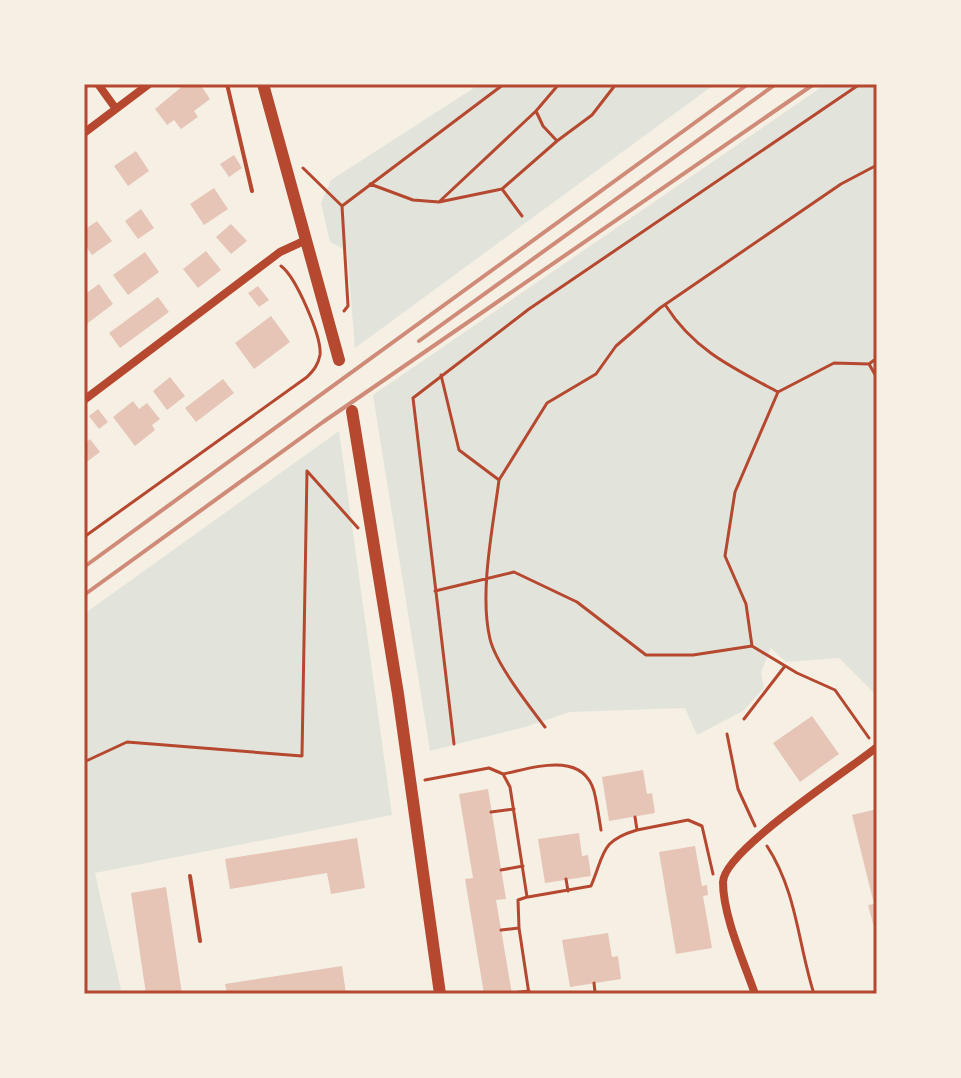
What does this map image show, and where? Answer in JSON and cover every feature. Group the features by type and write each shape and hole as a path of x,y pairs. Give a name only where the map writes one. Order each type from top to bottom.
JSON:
{"main road":[{"path":"263,84 339,360"},
{"path":"352,411 398,694 440,994"}],"street":[{"path":"98,84 116,109"},
{"path":"84,133 149,84"},
{"path":"84,400 271,259 306,240"},
{"path":"755,994 730,919 722,880 728,867 761,835 877,748"}],"lane":[{"path":"227,84 252,191"},
{"path":"190,876 200,941"}],"path":[{"path":"342,206 504,84"},
{"path":"439,202 536,111 559,84"},
{"path":"370,184 413,200 439,202 502,189 592,115 616,84"},
{"path":"454,744 413,398 529,309 860,84"},
{"path":"536,111 543,126 557,141"},
{"path":"545,727 518,692 490,640 486,578 499,480 547,403 596,374 616,346 665,304 841,184 877,165"},
{"path":"303,168 342,206 348,306 344,311"},
{"path":"502,189 522,216"},
{"path":"84,537 317,367 321,351 297,286 288,271 271,259"},
{"path":"665,304 682,330 728,366 778,392"},
{"path":"752,646 746,604 725,556 735,492 778,392 834,363 869,364 877,358"},
{"path":"869,364 877,378"},
{"path":"441,375 459,450 499,480"},
{"path":"84,762 127,742 302,756 307,471 358,528"},
{"path":"435,591 514,572 577,602 646,655 693,655 752,646 835,690 877,748"},
{"path":"744,719 785,666"},
{"path":"727,734 738,789 786,879 814,994"},
{"path":"425,780 489,768 503,774 551,765 571,765 587,778 593,789 601,830"},
{"path":"503,774 510,787 527,897"},
{"path":"491,812 514,809"},
{"path":"635,817 637,830"},
{"path":"512,993 529,993 518,900 591,886 609,841 617,836 688,820 702,826 713,878"},
{"path":"501,870 523,866"},
{"path":"566,879 568,891"},
{"path":"501,930 519,928"},
{"path":"584,994 595,992 594,983"}],"shaded area":[{"path":"480,84 715,84 355,348 347,251 330,242 321,203 331,180"},
{"path":"826,84 877,84 877,696 839,658 786,662 771,648 761,672 764,688 743,711 697,735 685,708 570,712 430,751 373,395"},
{"path":"339,431 392,815 95,873 122,994 84,994 84,614"}],"building":[{"path":"185,84 200,84 210,99 194,111 198,117 181,129 174,120 167,125 155,109"},
{"path":"136,151 149,171 128,186 114,166"},
{"path":"234,155 242,168 229,177 220,164"},
{"path":"214,188 228,209 204,225 190,204"},
{"path":"141,209 154,228 138,239 125,221"},
{"path":"97,221 112,241 92,255 84,244 84,230"},
{"path":"231,224 247,241 231,254 216,237"},
{"path":"206,251 221,270 198,288 183,269"},
{"path":"145,252 159,272 128,295 113,275"},
{"path":"99,284 113,304 84,326 84,295"},
{"path":"258,286 269,300 259,307 248,293"},
{"path":"158,297 169,312 120,348 109,333"},
{"path":"271,316 290,342 254,369 235,343"},
{"path":"170,377 185,396 167,410 153,391"},
{"path":"223,379 234,393 196,422 185,408"},
{"path":"133,401 139,409 147,403 160,419 152,425 155,430 135,446 113,417"},
{"path":"98,409 108,422 99,429 89,416"},
{"path":"90,439 100,452 84,464 84,444"},
{"path":"812,716 839,754 800,782 773,743"},
{"path":"643,770 647,794 652,793 655,813 609,821 602,777"},
{"path":"488,789 506,899 496,900 512,994 484,994 465,879 473,878 459,794"},
{"path":"877,809 876,935 868,905 874,904 852,815"},
{"path":"579,833 582,856 588,855 591,876 545,883 538,839"},
{"path":"357,838 365,888 331,894 327,873 230,889 225,859"},
{"path":"695,846 702,886 707,885 708,895 703,896 712,948 676,954 659,852"},
{"path":"166,887 182,994 146,994 131,893"},
{"path":"608,933 612,957 618,956 621,979 570,987 562,940"},
{"path":"342,966 346,994 227,994 225,984"}],"railway":[{"path":"84,567 748,84"},
{"path":"419,341 776,84"},
{"path":"84,595 323,422 814,84"}]}
